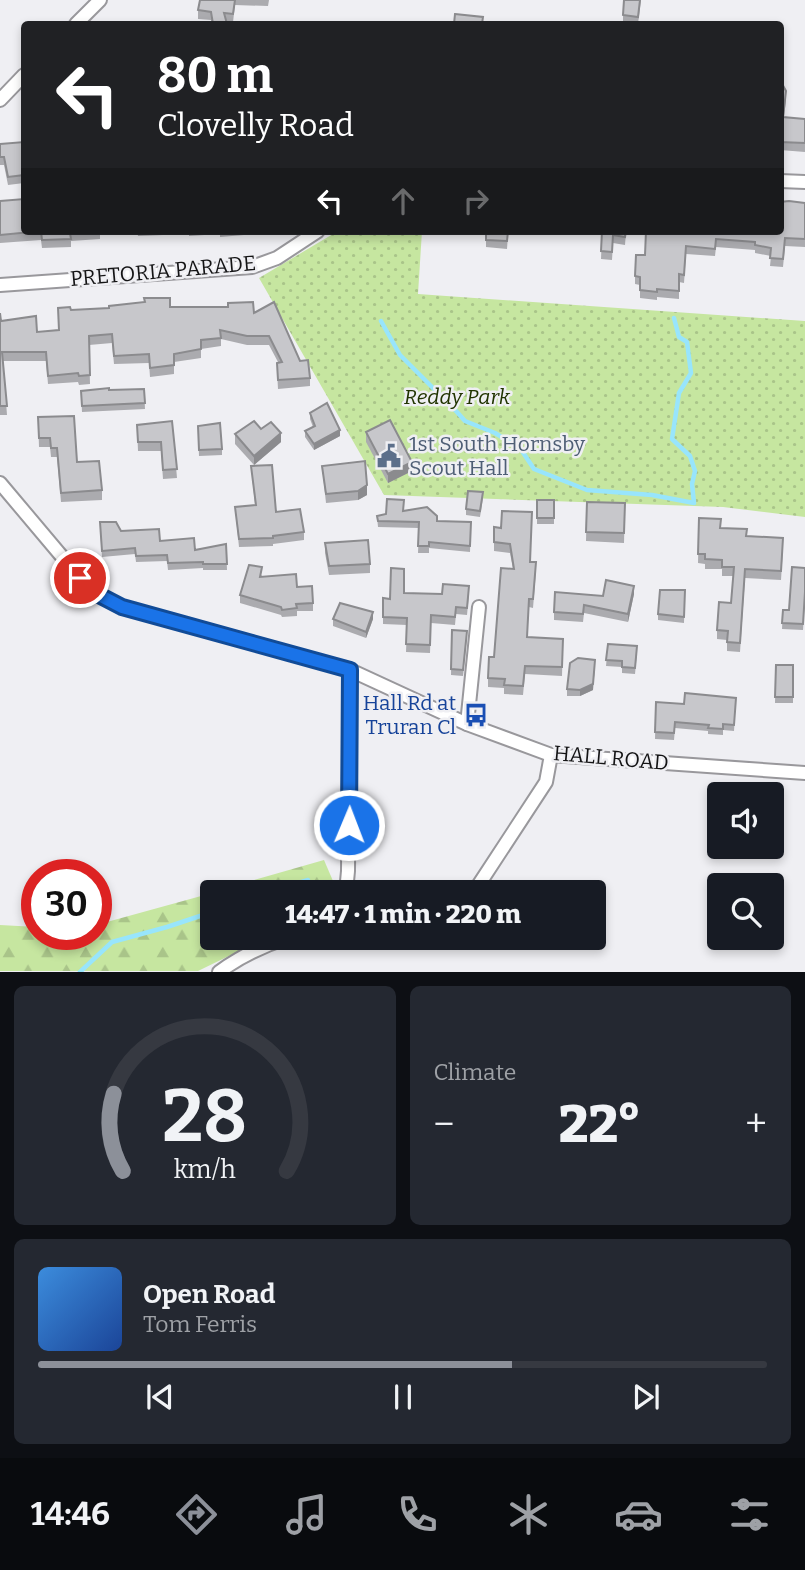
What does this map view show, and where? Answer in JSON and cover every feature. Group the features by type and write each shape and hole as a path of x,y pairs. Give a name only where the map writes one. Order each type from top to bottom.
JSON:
{"street":[{"path":"79,21 100,0"},
{"path":"0,100 21,78"},
{"path":"784,181 805,182"},
{"name":"PRETORIA PARADE","path":"0,285 252,267 277,258 312,235"},
{"name":"HALL ROAD","path":"0,483 80,578 97,594 122,607 350,670 467,724 551,755 805,772"},
{"path":"467,724 479,607"},
{"path":"347,880 350,670"},
{"path":"482,880 546,782 551,755"},
{"path":"219,971 255,950"}],"green space":[{"name":"Reddy Park","path":"331,235 422,235 418,294 805,321 805,517 723,507 384,495 259,278"},
{"path":"324,860 333,880 254,880"},
{"path":"200,896 200,950 241,950 198,971 0,971 0,925 21,926 21,950 112,950 112,921"}],"building":[{"path":"200,0 235,0 233,14 224,13 226,21 212,21 211,12 198,10"},
{"path":"624,0 640,0 638,17 623,15"},
{"path":"455,14 483,17 482,21 454,21"},
{"path":"784,117 805,119 805,143 784,142"},
{"path":"21,142 21,175 8,177 4,157 0,157 0,144"},
{"path":"21,199 21,233 0,235 0,201"},
{"path":"784,202 805,203 805,239 785,238 783,259 770,258 771,248 755,245 755,242 716,239 715,249 686,246 684,275 679,274 679,291 640,290 640,277 635,276 636,255 645,255 646,235 784,235"},
{"path":"41,235 70,235 71,239 42,240"},
{"path":"486,235 508,235 507,241 486,240"},
{"path":"602,235 613,235 612,252 601,251"},
{"path":"144,298 170,298 170,307 228,307 228,303 253,302 254,313 274,302 300,361 308,360 310,378 278,380 277,363 282,362 269,336 247,336 220,330 221,338 201,340 201,349 174,354 174,365 150,368 149,354 114,356 112,334 89,336 90,375 79,376 78,373 48,376 46,352 2,352 7,406 0,406 0,313 1,321 36,316 37,332 59,330 58,308 109,308 145,302"},
{"path":"109,388 144,389 145,403 82,406 81,391"},
{"path":"327,403 340,430 314,444 305,431 315,426 310,413"},
{"path":"74,416 77,462 99,461 102,490 61,493 57,448 51,448 50,438 39,438 38,417"},
{"name":"1st South Hornsby Scout Hall","path":"390,420 412,462 388,474 366,432"},
{"path":"172,421 177,469 163,470 161,442 138,442 137,425"},
{"path":"254,421 261,429 271,422 281,433 254,456 235,434"},
{"path":"220,423 222,449 199,450 198,426"},
{"path":"365,461 367,485 358,491 326,494 322,466"},
{"path":"272,465 276,512 300,509 304,532 273,538 239,539 235,507 256,505 251,466"},
{"path":"468,491 483,492 480,511 466,509"},
{"path":"387,499 404,500 403,511 427,507 437,516 437,521 471,522 470,546 429,542 429,546 418,546 419,522 378,521 377,516 386,514"},
{"path":"537,500 554,500 554,518 537,518"},
{"path":"587,502 625,503 624,533 586,532"},
{"path":"502,511 532,512 530,562 536,562 533,599 529,599 527,637 563,639 562,667 525,666 523,686 504,685 505,679 488,678 489,657 494,657 501,568 514,569 510,544 494,542 494,527 501,528"},
{"path":"699,518 721,519 720,528 747,529 746,536 783,538 781,571 745,569 740,643 727,642 728,631 717,630 719,602 731,603 734,567 722,567 722,560 705,559 705,554 698,554"},
{"path":"100,522 116,522 121,531 159,529 160,541 194,538 195,550 226,544 227,564 168,563 167,555 136,556 135,548 102,551"},
{"path":"368,540 370,564 329,566 325,543"},
{"path":"249,565 262,567 260,577 296,574 297,587 312,586 313,603 296,604 297,608 282,610 281,607 240,595"},
{"path":"792,567 805,568 803,624 782,623 783,610 789,610"},
{"path":"391,568 404,569 404,593 442,594 443,584 469,586 467,608 456,607 455,617 431,615 430,645 406,644 407,618 383,617 383,598 390,599"},
{"path":"606,580 634,586 628,614 584,605 583,614 554,612 555,592 603,596"},
{"path":"660,590 685,590 684,617 658,614"},
{"path":"340,603 373,612 366,632 333,619"},
{"path":"452,630 467,631 463,670 451,669"},
{"path":"608,644 637,646 635,668 622,667 622,661 606,660"},
{"path":"578,658 595,660 593,684 580,690 567,689 570,663"},
{"path":"776,665 793,665 793,697 775,697"},
{"path":"685,693 736,698 734,725 723,724 723,729 675,722 674,733 655,732 656,702 684,704"}],"waterway":[{"path":"381,321 400,355 465,421 495,433 520,448 534,469 587,490 652,495 694,503 692,484 695,471 690,456 672,439 679,393 691,373 687,342 679,337 674,318"},
{"path":"80,972 112,942 200,916"}],"place":[{"name":"1st South Hornsby Scout Hall","path":"389,456"},
{"name":"Hall Rd at Truran Cl","path":"476,715"}],"route":[{"path":"80,578 97,594 122,607 350,670 349,825"}]}
